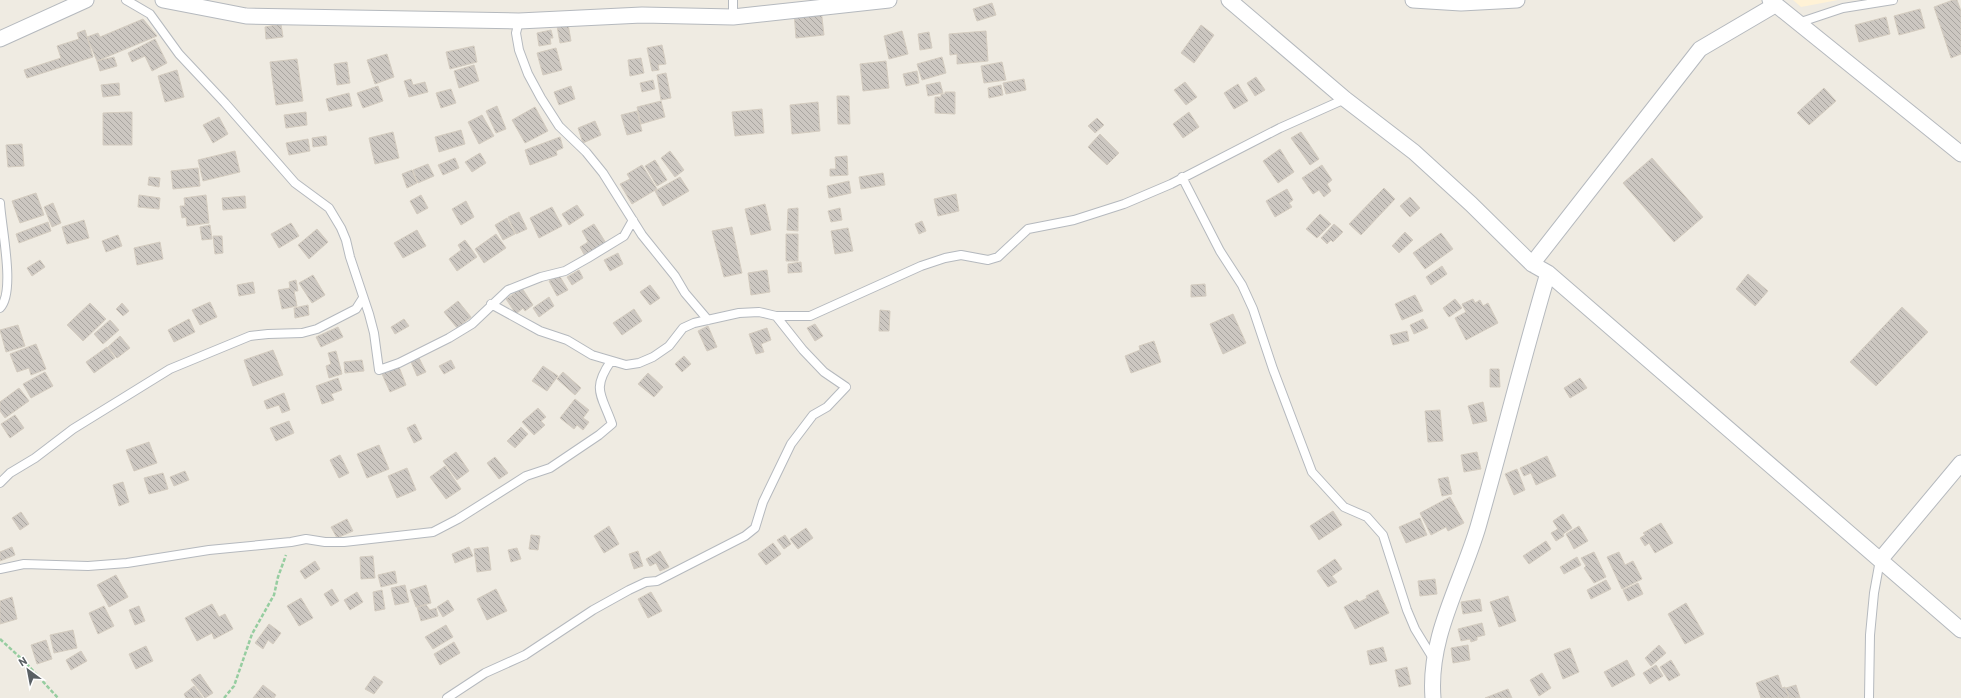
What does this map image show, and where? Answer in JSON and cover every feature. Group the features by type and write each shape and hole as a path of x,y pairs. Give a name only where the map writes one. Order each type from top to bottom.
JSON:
{"street":[{"path":"0,39 86,0"},
{"path":"163,0 246,16 519,21 642,15 733,17 889,0"},
{"path":"1229,0 1345,100 1414,152 1471,204 1532,264 1548,273 1961,630"},
{"path":"1413,0 1461,3 1517,0"},
{"path":"1532,264 1700,49 1772,2 1961,154"},
{"path":"1433,698 1432,682 1434,660 1439,634 1478,527 1548,273"},
{"path":"1880,560 1961,463"}],"lane":[{"path":"126,0 150,14 178,54 225,104 295,183 329,208 341,228 346,240 374,333 379,370 400,363 449,338 472,324 491,304 508,290 540,277 564,271 588,258 624,236 633,220"},
{"path":"733,0 733,17"},
{"path":"1798,23 1843,8 1893,0"},
{"path":"519,21 516,33 519,50 528,74 559,126 586,152 603,173 633,220 675,276 685,293 708,320"},
{"path":"491,304 540,331 567,340 592,355 626,365 639,363 652,358 669,346 683,328 694,323 739,313 759,312 776,316 810,316 921,266 945,258 961,255 988,260 998,257 1028,229 1074,220 1124,204 1182,178 1280,128 1345,100"},
{"path":"1182,178 1220,251 1242,286 1253,309 1273,369 1312,472 1344,507 1367,517 1383,535 1407,610 1415,629 1434,660"},
{"path":"0,203 8,290 4,304 0,308"},
{"path":"0,483 10,473 35,458 73,429 170,369 250,336 302,333 317,329 356,309 363,298"},
{"path":"447,698 485,673 525,655 593,610 628,590 646,582 657,581 682,569 745,536 755,528 763,502 791,444 813,415 827,407 846,387 824,372 802,350 776,316"},
{"path":"0,569 24,564 80,566 127,563 209,550 291,542 306,538 325,542 365,540 403,534 434,532 458,519 526,476 550,468 599,435 612,424 599,390 599,380 610,361"},
{"path":"1869,698 1871,628 1874,593 1880,560"}],"path":[{"path":"224,698 234,686 252,634 274,595 278,577 291,542"},
{"path":"0,639 25,662 58,698"}],"shaded area":[{"path":"1793,0 1838,0 1801,7"}],"building":[{"path":"1957,0 1961,11 1961,54 1951,58 1934,7"},
{"path":"992,3 996,15 977,21 973,9"},
{"path":"821,9 824,35 796,38 794,12"},
{"path":"1920,9 1925,28 1899,35 1894,16"},
{"path":"1886,17 1890,34 1859,42 1855,25"},
{"path":"143,19 157,36 97,61 87,37 98,33 100,37"},
{"path":"281,24 283,37 266,39 265,27"},
{"path":"568,24 571,41 560,43 557,26"},
{"path":"1201,25 1214,35 1194,63 1181,53"},
{"path":"85,30 93,57 27,78 24,70 61,58 57,46 79,39 77,33"},
{"path":"551,30 553,38 550,38 551,44 539,46 537,33"},
{"path":"902,31 908,54 889,59 884,36"},
{"path":"986,31 988,61 957,64 957,54 950,55 949,34"},
{"path":"929,32 932,48 920,50 918,34"},
{"path":"155,39 167,63 152,71 145,56 132,62 128,53"},
{"path":"662,45 666,64 658,65 659,70 652,71 647,48"},
{"path":"474,46 477,62 450,69 446,52"},
{"path":"556,48 562,70 543,75 537,53"},
{"path":"387,54 394,77 375,84 367,60"},
{"path":"114,57 117,66 100,71 97,61"},
{"path":"942,57 946,73 922,80 917,64"},
{"path":"641,58 644,73 630,76 628,60"},
{"path":"297,59 303,101 276,105 270,62"},
{"path":"886,61 889,88 863,91 860,64"},
{"path":"347,62 350,83 337,85 334,64"},
{"path":"1002,62 1006,80 984,83 981,66"},
{"path":"474,65 479,81 459,88 454,71"},
{"path":"177,70 184,97 165,102 158,76"},
{"path":"917,71 919,83 906,86 903,74"},
{"path":"666,73 671,98 661,100 657,75"},
{"path":"1256,77 1265,90 1255,96 1247,83"},
{"path":"411,79 413,85 425,82 428,92 409,97 404,81"},
{"path":"1024,79 1026,90 1006,94 1003,83"},
{"path":"653,80 655,89 642,92 640,83"},
{"path":"940,82 943,93 928,96 926,85"},
{"path":"1185,82 1197,97 1186,105 1174,90"},
{"path":"119,83 120,95 103,97 101,85"},
{"path":"1238,84 1248,101 1234,109 1224,93"},
{"path":"1001,85 1003,95 989,98 988,88"},
{"path":"378,86 383,101 363,108 357,93"},
{"path":"571,86 575,99 559,105 554,92"},
{"path":"1824,88 1836,101 1809,125 1797,113"},
{"path":"451,89 456,103 441,108 436,93"},
{"path":"945,92 955,92 955,114 935,113 935,97 941,97 941,94 945,94"},
{"path":"349,93 352,106 329,111 326,99"},
{"path":"837,96 849,96 850,124 838,124"},
{"path":"661,101 665,117 641,124 637,107"},
{"path":"818,102 820,131 792,134 790,105"},
{"path":"497,106 506,129 496,133 486,111"},
{"path":"535,107 548,131 525,143 512,120"},
{"path":"762,109 764,133 735,136 732,112"},
{"path":"637,111 642,131 627,135 621,115"},
{"path":"132,112 132,145 103,145 103,113"},
{"path":"306,112 307,125 286,128 284,115"},
{"path":"1189,112 1199,127 1183,138 1173,124"},
{"path":"482,115 494,136 479,144 468,122"},
{"path":"219,117 228,134 213,143 203,125"},
{"path":"1097,118 1104,125 1095,133 1088,126"},
{"path":"595,121 601,135 583,143 578,128"},
{"path":"461,130 465,144 439,152 435,137"},
{"path":"393,132 399,158 375,164 369,138"},
{"path":"1301,132 1319,159 1310,165 1291,138"},
{"path":"1100,134 1119,153 1107,165 1088,147"},
{"path":"326,136 327,145 313,147 312,138"},
{"path":"560,137 563,148 556,151 557,155 530,165 525,150"},
{"path":"308,139 310,151 289,155 286,143"},
{"path":"22,144 24,166 8,167 6,145"},
{"path":"1280,149 1294,172 1278,183 1263,161"},
{"path":"235,151 240,172 203,181 198,160"},
{"path":"670,151 684,170 675,177 661,158"},
{"path":"480,153 486,163 472,172 465,162"},
{"path":"847,156 848,175 830,176 830,169 836,169 835,157"},
{"path":"455,158 459,168 443,175 438,165"},
{"path":"1652,158 1703,217 1674,242 1623,183"},
{"path":"655,160 667,180 657,186 645,166"},
{"path":"428,164 434,176 418,183 413,170"},
{"path":"642,165 657,189 632,204 620,184 630,179 627,174"},
{"path":"1322,165 1332,180 1327,184 1331,191 1324,197 1319,190 1313,194 1302,178"},
{"path":"198,168 200,186 173,189 171,171"},
{"path":"412,170 417,183 407,188 402,174"},
{"path":"883,173 885,185 861,189 859,177"},
{"path":"149,177 160,178 159,187 148,185"},
{"path":"680,177 689,191 663,206 655,191"},
{"path":"849,181 851,193 829,198 827,186"},
{"path":"1384,188 1395,199 1361,235 1349,224"},
{"path":"1287,189 1293,200 1289,203 1292,207 1275,217 1266,201"},
{"path":"36,193 44,215 20,223 12,201"},
{"path":"956,194 959,211 938,216 934,199"},
{"path":"139,195 160,198 159,209 138,207"},
{"path":"206,195 209,223 187,226 186,217 182,218 180,206 185,206 184,198"},
{"path":"421,195 428,208 417,214 410,201"},
{"path":"245,196 246,208 223,210 222,198"},
{"path":"1410,197 1420,208 1410,217 1400,206"},
{"path":"466,201 474,217 461,225 452,209"},
{"path":"53,203 61,223 52,227 44,207"},
{"path":"765,204 771,230 751,235 745,209"},
{"path":"577,205 584,215 569,225 562,214"},
{"path":"552,207 562,226 539,238 530,218"},
{"path":"798,208 798,231 787,230 788,209"},
{"path":"840,208 842,220 831,222 828,211"},
{"path":"519,212 527,229 516,234 508,217"},
{"path":"1320,214 1331,224 1317,238 1306,229"},
{"path":"507,218 515,234 503,240 495,225"},
{"path":"84,220 89,238 67,244 62,227"},
{"path":"922,221 926,231 919,234 915,224"},
{"path":"48,222 51,231 19,243 16,234"},
{"path":"291,223 299,236 279,248 271,234"},
{"path":"594,224 606,243 585,256 580,247 588,242 582,231"},
{"path":"1334,224 1343,232 1333,242 1331,240 1327,244 1321,238"},
{"path":"210,225 212,239 202,240 200,227"},
{"path":"732,227 742,273 724,277 712,231"},
{"path":"848,228 853,251 835,254 831,231"},
{"path":"317,229 328,242 309,259 298,245"},
{"path":"417,230 426,246 403,258 394,243"},
{"path":"1405,232 1413,240 1399,253 1392,246"},
{"path":"1441,233 1453,249 1425,269 1413,253"},
{"path":"496,234 506,248 484,263 475,249"},
{"path":"786,234 798,234 798,261 786,261"},
{"path":"118,235 122,246 106,252 102,241"},
{"path":"213,236 222,236 223,253 215,254"},
{"path":"465,240 477,257 457,271 449,259 461,250 458,245"},
{"path":"160,242 163,259 137,265 134,248"},
{"path":"618,253 623,264 610,271 604,260"},
{"path":"40,260 45,267 32,276 27,268"},
{"path":"801,262 802,272 788,273 788,264"},
{"path":"1442,266 1447,274 1431,285 1426,277"},
{"path":"579,270 583,278 572,285 567,277"},
{"path":"767,270 770,292 751,295 748,273"},
{"path":"1748,274 1768,291 1755,306 1736,289"},
{"path":"313,275 325,295 312,303 299,283"},
{"path":"559,275 568,290 557,296 549,281"},
{"path":"296,280 298,291 294,291 297,306 282,309 278,290 290,288 289,282"},
{"path":"253,282 255,293 239,296 237,285"},
{"path":"1205,284 1206,296 1191,297 1191,285"},
{"path":"650,285 660,298 650,305 640,292"},
{"path":"522,288 533,305 525,311 523,308 516,314 506,299"},
{"path":"1415,295 1423,311 1402,320 1395,304"},
{"path":"549,297 554,306 539,317 533,308"},
{"path":"1455,299 1462,308 1449,317 1443,308"},
{"path":"1473,299 1475,303 1480,300 1483,306 1488,303 1498,323 1466,340 1455,318 1466,312 1462,304"},
{"path":"458,301 471,317 457,328 444,312"},
{"path":"210,302 217,317 200,325 192,310"},
{"path":"90,303 106,319 83,341 67,325"},
{"path":"122,303 129,311 123,316 116,309"},
{"path":"308,305 309,315 295,318 294,308"},
{"path":"1902,307 1928,332 1876,386 1850,362"},
{"path":"634,309 642,321 622,335 613,323"},
{"path":"880,310 890,311 889,331 879,331"},
{"path":"1233,314 1246,343 1223,354 1210,324"},
{"path":"189,319 195,332 174,342 168,330"},
{"path":"404,319 409,326 395,334 391,327"},
{"path":"1423,319 1428,328 1414,334 1410,325"},
{"path":"110,320 119,330 103,344 94,334"},
{"path":"815,324 823,336 815,341 807,328"},
{"path":"18,325 25,346 6,352 0,330"},
{"path":"708,326 717,347 707,351 698,331"},
{"path":"338,327 343,337 321,347 316,337"},
{"path":"767,328 771,340 761,344 764,352 756,354 749,334"},
{"path":"1407,331 1409,341 1393,345 1390,335"},
{"path":"120,336 130,348 117,358 108,347"},
{"path":"1154,341 1161,362 1131,373 1125,356 1140,350 1139,346"},
{"path":"36,344 46,369 31,375 29,368 17,372 10,354"},
{"path":"107,347 115,358 94,373 86,362"},
{"path":"273,350 283,375 253,386 244,360"},
{"path":"336,351 342,374 329,378 326,366 331,364 328,353"},
{"path":"684,356 691,364 682,372 675,364"},
{"path":"419,358 426,372 417,376 411,362"},
{"path":"362,360 364,371 345,373 344,362"},
{"path":"451,360 455,368 444,374 439,366"},
{"path":"543,366 558,376 547,391 532,381"},
{"path":"399,367 406,385 390,392 382,374"},
{"path":"1490,369 1499,369 1500,387 1490,387"},
{"path":"45,372 53,386 31,398 23,384"},
{"path":"563,372 581,388 575,395 557,379"},
{"path":"648,373 663,387 654,397 638,384"},
{"path":"338,378 342,390 331,394 334,400 322,404 316,386"},
{"path":"1580,378 1587,388 1570,398 1564,388"},
{"path":"19,388 29,401 5,418 0,411 0,402"},
{"path":"284,393 290,410 282,413 279,405 267,409 264,401"},
{"path":"575,399 589,410 583,418 589,422 583,430 577,425 574,429 560,418"},
{"path":"1483,402 1487,421 1473,424 1468,406"},
{"path":"538,408 546,417 541,421 545,425 534,435 522,422"},
{"path":"1440,410 1443,441 1428,442 1425,411"},
{"path":"15,415 24,428 10,438 1,424"},
{"path":"289,421 294,433 276,441 270,428"},
{"path":"415,424 422,439 414,443 407,428"},
{"path":"521,427 528,434 515,448 507,441"},
{"path":"149,442 157,463 134,471 126,450"},
{"path":"379,445 389,469 367,478 357,454"},
{"path":"456,452 469,471 457,480 443,461"},
{"path":"1477,452 1481,469 1464,472 1461,455"},
{"path":"340,455 349,473 339,478 330,460"},
{"path":"1547,456 1556,476 1536,485 1531,473 1524,476 1520,468"},
{"path":"495,457 508,473 499,479 487,463"},
{"path":"445,466 461,489 446,499 430,477"},
{"path":"407,468 416,490 397,498 388,476"},
{"path":"1517,469 1525,490 1514,495 1505,474"},
{"path":"185,471 189,480 174,486 170,477"},
{"path":"163,473 168,489 149,494 144,478"},
{"path":"1448,477 1452,494 1442,496 1438,479"},
{"path":"123,482 129,502 119,506 113,485"},
{"path":"1450,497 1464,523 1448,531 1446,527 1431,535 1420,513"},
{"path":"1333,511 1342,525 1319,540 1310,526"},
{"path":"21,512 29,524 20,530 12,518"},
{"path":"1563,514 1572,528 1556,541 1551,533 1558,529 1553,521"},
{"path":"1420,518 1427,535 1406,543 1399,527"},
{"path":"347,519 353,531 337,538 331,527"},
{"path":"1661,523 1673,543 1655,553 1649,543 1645,546 1640,538 1645,535 1643,533"},
{"path":"609,526 619,544 604,553 594,536"},
{"path":"1579,526 1588,541 1574,549 1566,534"},
{"path":"806,528 813,538 798,549 790,539"},
{"path":"531,535 540,536 538,550 529,549"},
{"path":"785,535 791,544 784,549 777,540"},
{"path":"1546,541 1551,549 1529,564 1523,556"},
{"path":"773,543 781,554 766,565 758,554"},
{"path":"12,547 15,555 0,561 0,552"},
{"path":"469,547 473,556 455,563 452,554"},
{"path":"488,547 491,570 477,572 474,549"},
{"path":"517,548 521,559 511,562 508,550"},
{"path":"638,551 643,566 634,569 629,554"},
{"path":"660,551 669,567 660,571 656,563 650,566 646,559"},
{"path":"1594,552 1606,577 1594,583 1584,568 1586,566 1581,558"},
{"path":"1619,552 1625,565 1633,561 1642,579 1622,589 1607,557"},
{"path":"373,556 375,578 361,579 360,557"},
{"path":"1577,557 1581,565 1564,574 1560,567"},
{"path":"1335,559 1342,569 1332,576 1337,582 1328,587 1317,571"},
{"path":"315,561 320,569 305,579 300,571"},
{"path":"395,571 397,583 381,587 378,575"},
{"path":"116,575 128,597 109,607 97,585"},
{"path":"1435,579 1437,594 1420,596 1418,581"},
{"path":"1606,580 1611,589 1591,599 1587,590"},
{"path":"1638,583 1643,594 1628,601 1623,590"},
{"path":"405,585 409,602 395,605 391,588"},
{"path":"426,585 431,603 416,607 410,590"},
{"path":"332,589 339,601 331,606 324,594"},
{"path":"496,589 507,611 487,620 477,599"},
{"path":"382,590 385,609 375,611 373,592"},
{"path":"1378,590 1389,613 1355,629 1344,607 1357,600 1359,602 1367,598 1366,596"},
{"path":"357,592 363,602 350,610 344,600"},
{"path":"651,592 662,611 648,618 638,599"},
{"path":"1508,596 1516,621 1499,627 1490,602"},
{"path":"12,597 17,619 0,624 0,601"},
{"path":"301,598 313,618 299,626 287,606"},
{"path":"1480,599 1482,611 1463,614 1461,602"},
{"path":"448,600 454,610 443,617 437,607"},
{"path":"1686,603 1704,634 1685,644 1668,614"},
{"path":"212,604 219,617 225,614 233,629 214,639 212,633 197,641 185,618"},
{"path":"426,605 430,610 436,608 438,616 421,621 417,607"},
{"path":"104,606 114,626 98,634 89,613"},
{"path":"139,606 145,621 135,625 129,610"},
{"path":"1482,623 1485,635 1477,637 1477,640 1471,642 1470,639 1461,641 1458,629"},
{"path":"269,624 281,633 273,644 268,640 263,649 255,643"},
{"path":"446,625 453,637 433,649 425,637"},
{"path":"73,630 77,648 54,653 50,635"},
{"path":"46,640 52,659 37,664 31,645"},
{"path":"454,642 460,653 440,665 434,654"},
{"path":"1468,645 1470,660 1453,663 1451,648"},
{"path":"1659,645 1666,653 1651,666 1645,658"},
{"path":"146,646 153,661 136,669 129,654"},
{"path":"1383,647 1387,661 1370,665 1367,651"},
{"path":"1570,648 1579,672 1563,679 1554,654"},
{"path":"81,651 87,661 71,670 66,660"},
{"path":"1627,660 1635,675 1612,687 1604,672"},
{"path":"1671,660 1680,675 1669,681 1660,667"},
{"path":"1656,665 1663,676 1650,684 1643,673"},
{"path":"1407,667 1411,684 1399,687 1395,670"},
{"path":"1542,673 1551,688 1539,696 1530,680"},
{"path":"200,674 213,693 205,698 191,680"},
{"path":"1778,675 1782,688 1785,687 1789,698 1761,698 1756,683"},
{"path":"374,676 383,682 374,694 365,689"},
{"path":"263,685 276,695 274,698 253,698"},
{"path":"1796,685 1800,698 1789,698 1786,688"},
{"path":"194,686 203,698 186,698 184,694"},
{"path":"1508,689 1512,698 1485,698"}]}
